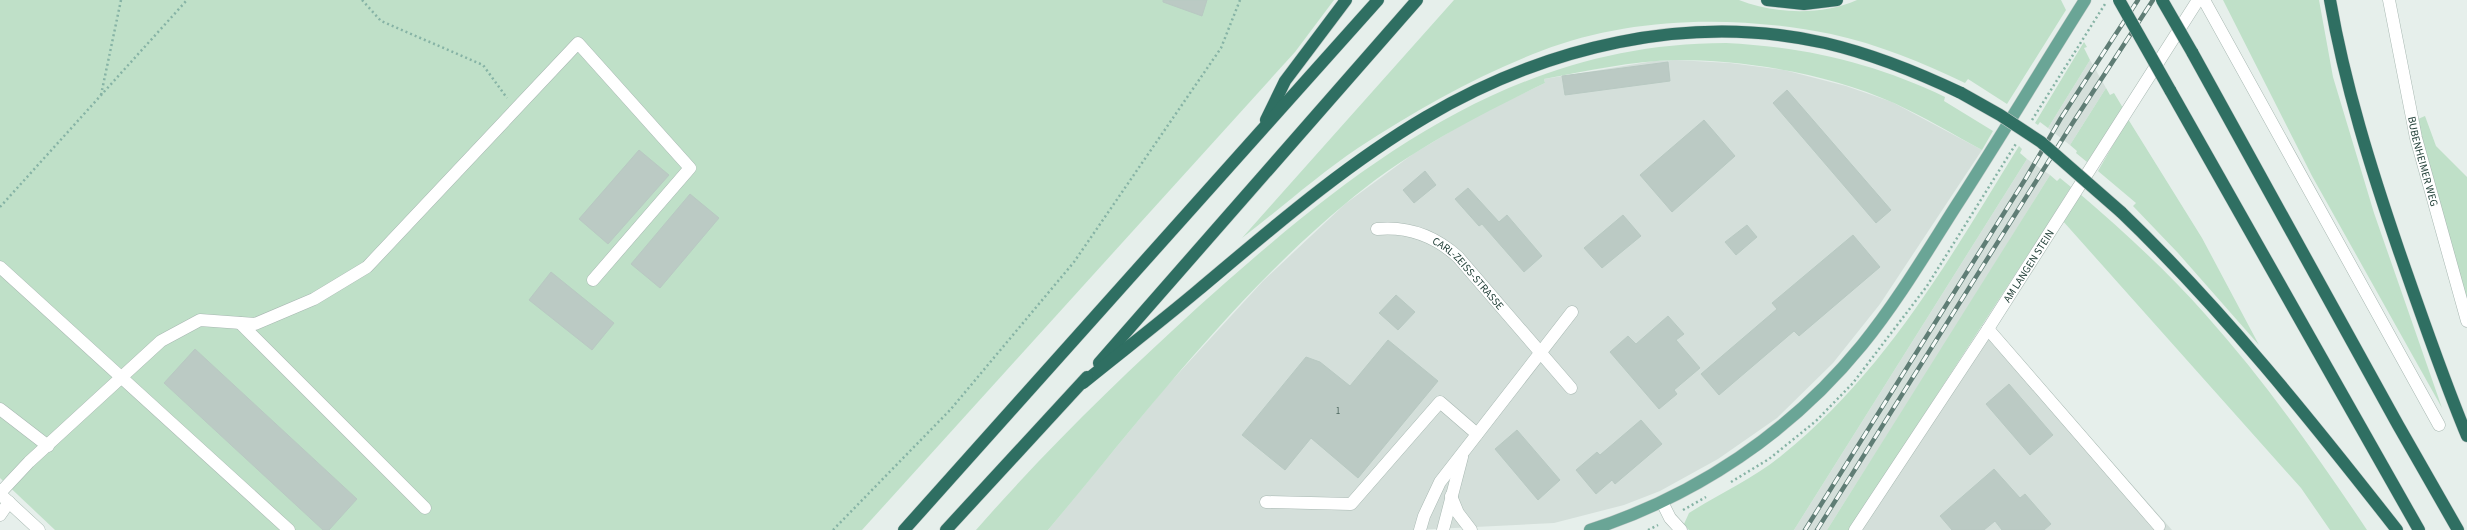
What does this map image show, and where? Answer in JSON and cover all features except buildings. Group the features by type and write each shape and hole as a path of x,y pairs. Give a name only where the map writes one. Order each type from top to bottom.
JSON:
{"highway":[{"path":"1261,132 1285,81 1346,0"},
{"path":"904,530 1378,0"},
{"path":"946,530 1083,383 1133,321 1417,0"},
{"path":"1766,0 1804,4 1837,0"},
{"path":"2119,0 2419,530"},
{"path":"2162,0 2458,530"},
{"path":"2330,0 2346,78 2378,186 2429,339 2467,436"},
{"path":"1083,383 1348,168 1426,117 1481,88 1567,54 1623,40 1717,32 1765,34 1824,43 1874,57 1919,73 1961,93 2000,115 2041,142 2155,244 2266,368 2397,530"}],"main road":[{"path":"1590,530 1662,502 1705,479 1766,438 1818,394 1857,351 1878,324 1927,252 2085,0"}],"street":[{"name":"AM LANGEN STEIN","path":"1855,530 1988,329 2198,0"},
{"path":"2204,0 2439,425"},
{"name":"BUBENHEIMER WEG","path":"2389,0 2416,138 2467,321"},
{"path":"39,530 0,494 48,446 123,376 162,341 200,320 255,324 314,299 367,267 578,43 690,168 593,280"},
{"name":"CARL-ZEISS-STRASSE","path":"1377,229 1391,228 1410,230 1445,245 1458,257 1571,388"},
{"path":"0,267 123,376 289,530"},
{"path":"1420,530 1431,498 1464,450 1572,312"},
{"path":"240,323 425,508"},
{"path":"1988,329 2159,526"},
{"path":"1266,502 1351,504 1440,402 1477,434"},
{"path":"0,409 48,446"},
{"path":"1443,530 1464,450"},
{"path":"1451,496 1458,513 1471,530"},
{"path":"0,515 9,502"},
{"path":"1662,502 1670,518 1681,530"}],"path":[{"path":"101,96 121,0"},
{"path":"0,207 188,0"},
{"path":"362,0 380,21 483,65 516,109"},
{"path":"833,530 951,409 1074,262 1221,48 1240,0"}],"shaded area":[{"path":"1676,60 1730,63 1784,70 1846,86 1892,102 1982,150 1880,304 1833,363 1777,418 1718,459 1660,491 1624,505 1554,523 1414,530 1048,530 1165,388 1263,281 1345,204 1413,154 1478,115 1545,83 1544,79 1654,61"},
{"path":"2090,60 2106,88 2070,145 2048,128"},
{"path":"2027,159 2050,175 1951,334 1827,530 1794,530"},
{"path":"1993,327 2172,530 1862,530"}],"green space":[{"path":"0,0 1334,0 1295,52 862,530 55,530 0,478"},
{"path":"1454,0 1739,0 1768,8 1813,11 1828,9 1857,0 2061,0 2066,10 2007,104 1968,79 1965,83 1917,61 1866,43 1831,34 1795,28 1722,22 1684,22 1648,25 1575,39 1493,71 1402,120 1343,158 1242,238"},
{"path":"2223,0 2319,0 2333,77 2374,213 2442,408 2312,176"},
{"path":"2084,42 2087,47 2084,48 2090,60 2048,128 2040,122 2038,125 2035,123"},
{"path":"1726,43 1784,48 1865,66 1918,85 1945,97 1944,101 1993,131 1982,150 1916,114 1869,93 1815,77 1759,66 1703,61 1659,61 1609,67 1544,79 1545,83 1441,137 1392,168 1345,204 1304,240 1264,279 1189,360 1048,530 976,530 1056,443 1198,307 1256,256 1315,208 1376,163 1438,123 1504,90 1574,65 1647,49"},
{"path":"2106,88 2110,95 2114,93 2123,108 2087,162 2076,153 2077,151 2070,145"},
{"path":"2425,116 2436,146 2467,177 2467,310 2424,152 2418,119"},
{"path":"2128,119 2202,238 2259,345 2178,253 2133,206 2136,203 2098,171"},
{"path":"2019,146 2022,149 2020,153 2027,159 1794,530 1689,530 1684,524 1689,513 1747,479 1781,456 1818,423 1852,388 1884,351 1941,271"},
{"path":"2050,175 2057,181 2060,178 2071,187 1849,530 1827,530"},
{"path":"2080,194 2160,267 2227,339 2290,419 2367,530 2330,530 2301,488 2062,220"}],"railway":[{"path":"1805,530 2026,178 2061,118 2138,0"},
{"path":"1817,530 2072,124 2153,0"}]}
